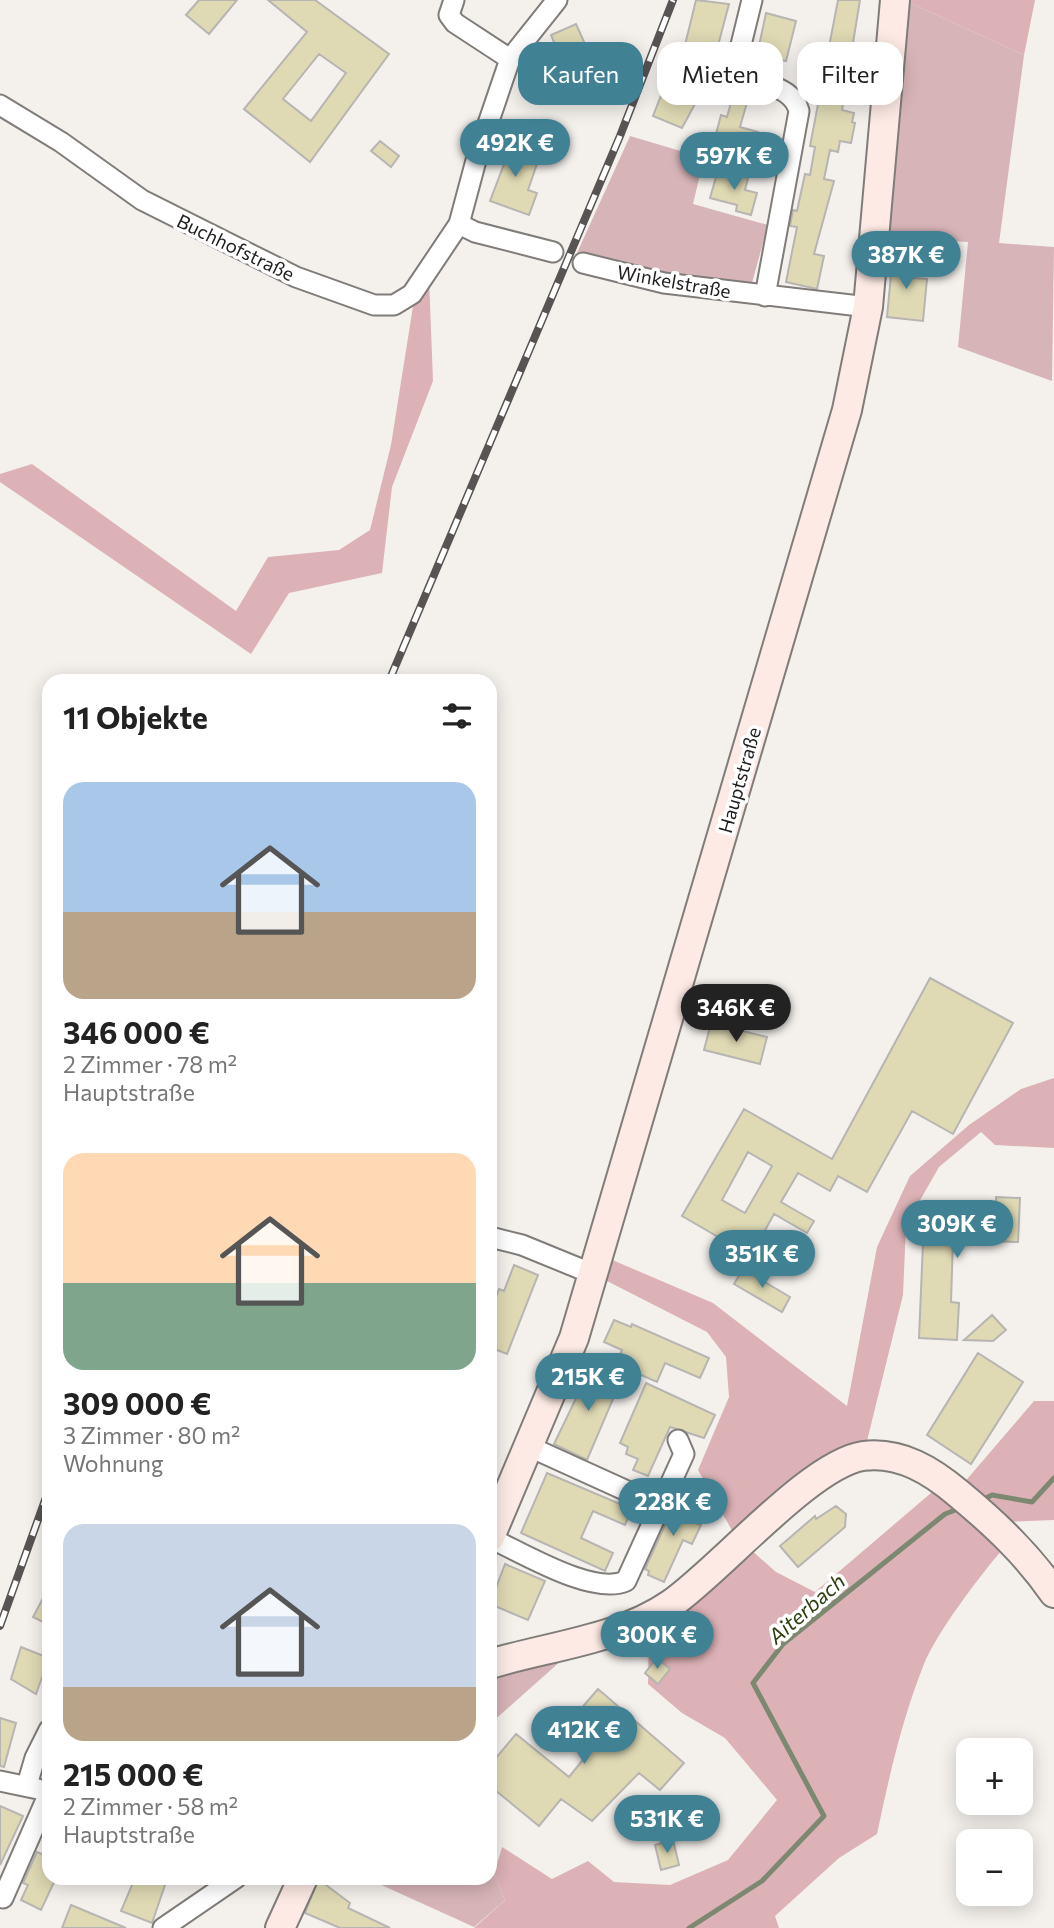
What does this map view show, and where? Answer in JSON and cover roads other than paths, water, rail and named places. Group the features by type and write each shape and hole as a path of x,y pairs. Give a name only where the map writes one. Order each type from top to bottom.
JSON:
{"street":[{"path":"454,0 449,15 455,23 510,59"},
{"name":"Buchhofstraße","path":"0,105 61,142 156,208 280,270 374,305 394,305 412,294 459,224 478,153 510,59 557,0"},
{"path":"752,0 739,53 741,69 754,79 787,92 794,98 799,110 765,296"},
{"name":"Hauptstraße","path":"497,1522 564,1366 837,447 857,369 868,307 895,0"},
{"path":"459,224 475,232 553,252"},
{"name":"Winkelstraße","path":"583,263 656,282 868,307"},
{"path":"497,1239 522,1245 593,1274"},
{"path":"497,1541 587,1582 605,1586 622,1583 629,1577 684,1454 678,1440"},
{"path":"530,1447 660,1506"},
{"path":"497,1662 616,1630 661,1610 688,1591 816,1480 846,1460 872,1455 913,1463 949,1485 1029,1559 1054,1593"},
{"path":"27,1785 42,1744"},
{"path":"0,1781 42,1790"},
{"path":"4,1898 42,1808"},
{"path":"163,1928 226,1885"},
{"path":"285,1926 300,1885"}],"waterway":[{"name":"Aiterbach","path":"982,1500 992,1495 1032,1502 1054,1478"},
{"name":"Aiterbach","path":"689,1928 762,1881 824,1816 753,1683 783,1644 945,1514 963,1507"}],"railway":[{"path":"392,674 620,136 673,0"},
{"path":"0,1626 42,1509"}]}
